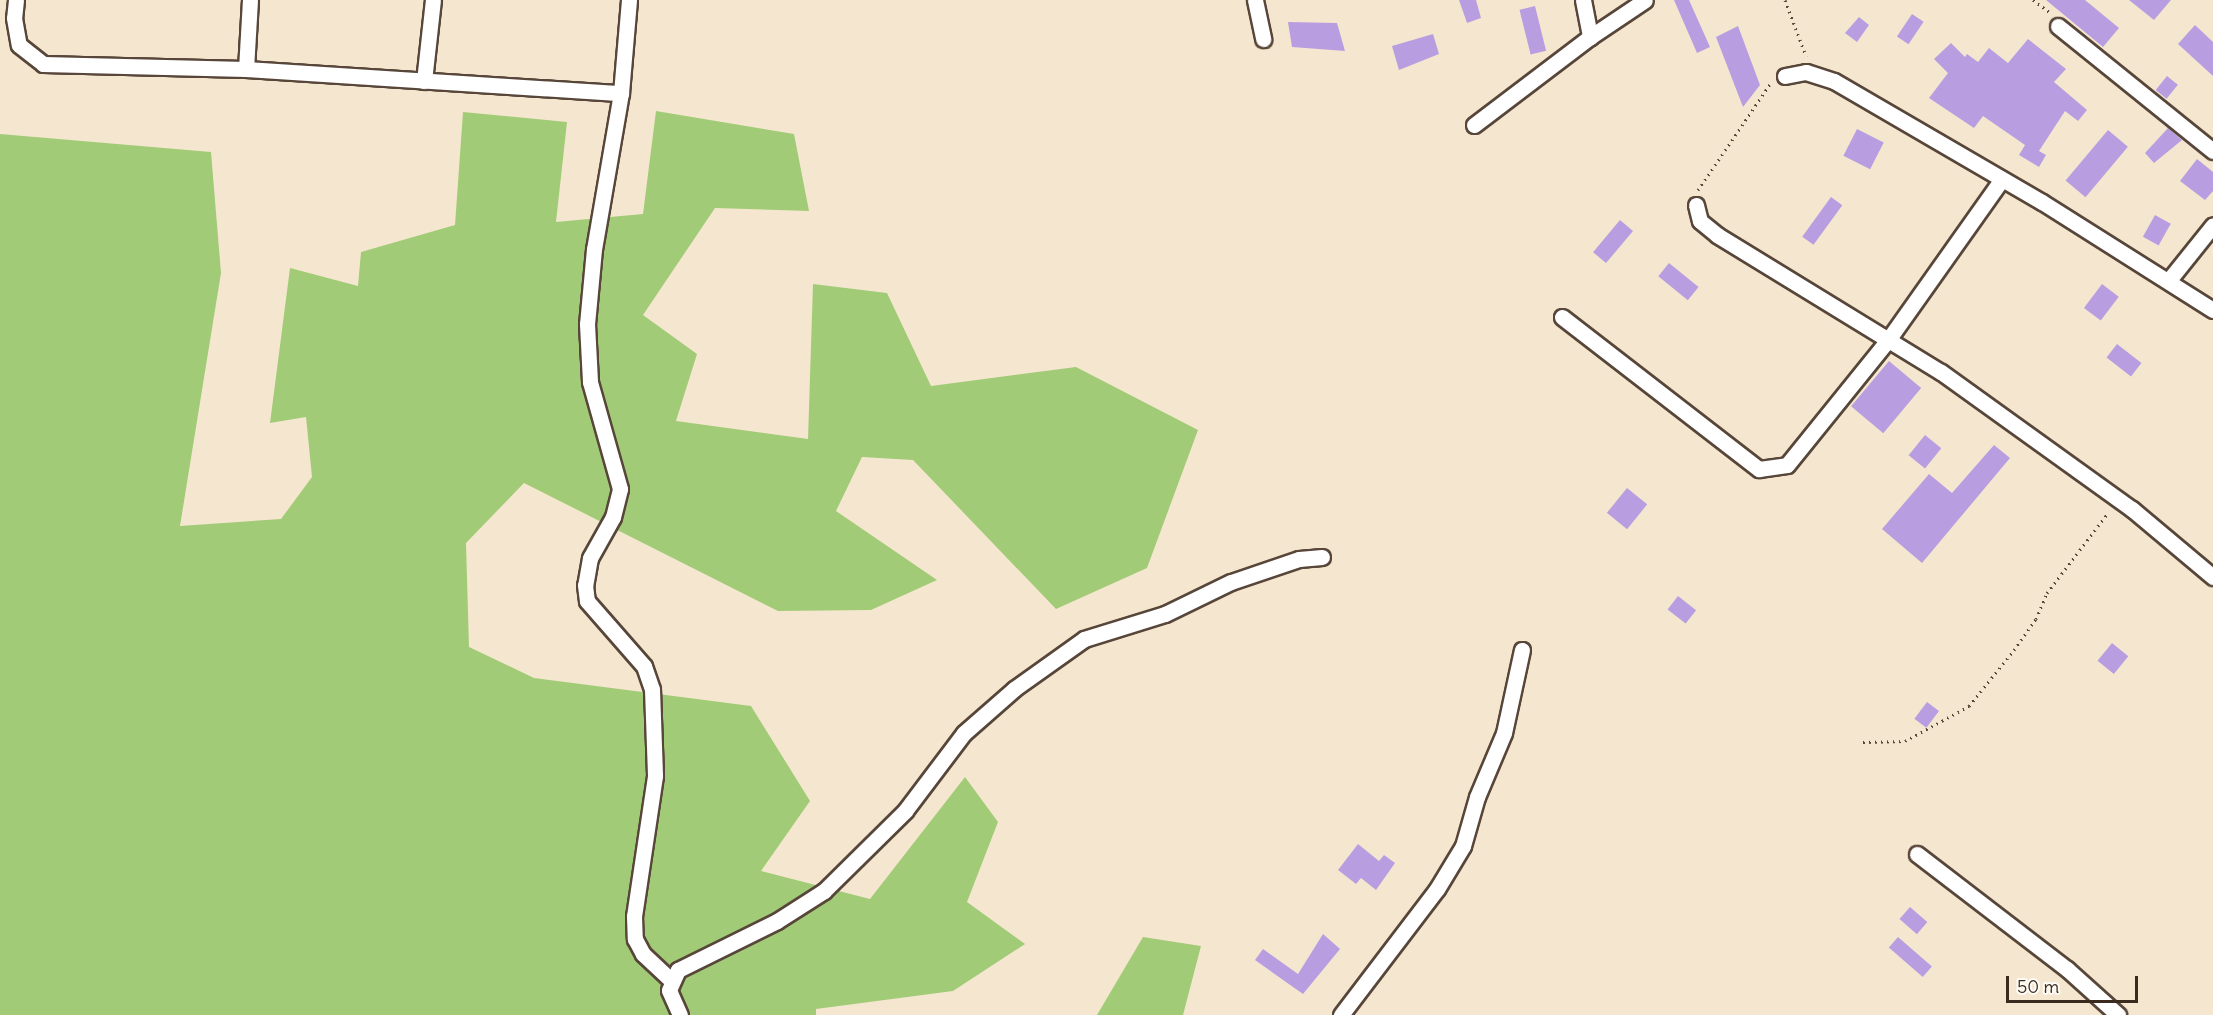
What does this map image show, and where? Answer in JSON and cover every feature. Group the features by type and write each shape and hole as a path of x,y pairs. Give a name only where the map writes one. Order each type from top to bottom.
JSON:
{"street":[{"path":"16,0 14,18 19,45 43,64 246,69 621,93"},
{"path":"246,69 250,0"},
{"path":"424,81 433,0"},
{"path":"630,0 621,93 594,249 587,324 590,382 620,489 613,518 590,558 585,585 587,601 644,666 652,688 655,776 634,916 635,939 643,954 671,980"},
{"path":"1255,0 1263,39"},
{"path":"1583,0 1590,37"},
{"path":"1474,125 1590,37 1646,0"},
{"path":"2058,26 2213,151"},
{"path":"1785,75 1806,72 1823,76 2002,179 2169,280 2213,310"},
{"path":"1562,317 1759,469 1770,470 1787,465 1888,340 2002,179"},
{"path":"1696,205 1700,221 1717,235 1941,372 2119,500 2213,577"},
{"path":"2169,280 2213,225"},
{"path":"680,1015 669,990 671,980 678,970 777,921 824,891 905,811 964,733 1014,689 1084,639 1165,614 1231,582 1299,559 1322,557"},
{"path":"1341,1015 1437,889 1463,846 1477,797 1504,733 1522,650"},
{"path":"1917,854 2067,969 2118,1015"}],"path":[{"path":"1785,0 1797,23 1807,57 1823,76"},
{"path":"2033,0 2051,13 2058,26"},
{"path":"1696,205 1698,190 1760,95 1785,75"},
{"path":"1863,742 1905,741 1969,706 2036,619 2047,593 2082,543 2119,500"}],"green space":[{"path":"656,111 794,134 809,211 715,208 643,315 697,354 676,421 808,439 813,284 887,293 931,386 1076,367 1198,430 1147,568 1056,609 913,460 862,457 836,511 937,580 871,610 778,611 524,483 466,543 469,647 534,678 751,706 810,801 761,871 870,899 965,777 998,822 967,902 1025,944 953,991 816,1009 816,1015 0,1015 0,134 211,152 221,273 180,526 281,519 312,477 306,417 270,423 290,268 358,286 361,252 455,225 463,112 567,122 556,222 643,214"},
{"path":"1143,937 1201,946 1183,1015 1097,1015"}],"building":[{"path":"1459,0 1476,0 1481,18 1467,23"},
{"path":"1674,0 1689,0 1710,47 1697,53"},
{"path":"2046,0 2085,0 2119,28 2103,47"},
{"path":"2129,0 2171,0 2154,20"},
{"path":"1535,6 1546,51 1531,55 1519,10"},
{"path":"1912,14 1924,22 1909,44 1897,36"},
{"path":"1859,17 1869,25 1857,42 1845,33"},
{"path":"1288,22 1337,23 1345,51 1292,47"},
{"path":"2195,25 2213,42 2213,76 2178,44"},
{"path":"1738,26 1760,85 1743,107 1716,37"},
{"path":"1433,34 1439,54 1399,70 1392,46"},
{"path":"2028,39 2066,69 2054,82 2087,110 2078,121 2065,111 2039,151 2046,155 2039,167 2019,155 2025,145 1983,116 1974,128 1929,98 1948,73 1934,59 1951,43 1965,57 1967,54 1978,62 1989,48 2008,63"},
{"path":"2167,76 2178,85 2167,99 2156,90"},
{"path":"2168,128 2182,140 2154,163 2145,153"},
{"path":"1857,129 1884,143 1870,169 1843,156"},
{"path":"2108,130 2128,147 2085,197 2066,181"},
{"path":"2197,159 2213,172 2213,191 2205,200 2180,181"},
{"path":"1831,197 1842,205 1814,245 1802,237"},
{"path":"2155,215 2171,224 2159,246 2143,237"},
{"path":"1620,220 1633,231 1606,263 1593,252"},
{"path":"1669,263 1699,287 1688,300 1658,276"},
{"path":"2102,284 2119,297 2101,321 2084,308"},
{"path":"2117,344 2141,363 2131,376 2107,357"},
{"path":"1889,361 1921,388 1883,433 1851,406"},
{"path":"1925,435 1941,448 1925,468 1909,455"},
{"path":"1994,445 2010,458 1922,563 1882,529 1929,474 1952,493"},
{"path":"1627,488 1647,504 1627,529 1607,513"},
{"path":"1678,596 1696,610 1686,624 1668,609"},
{"path":"2112,643 2128,656 2114,674 2098,661"},
{"path":"1927,702 1939,711 1926,728 1914,719"},
{"path":"1358,844 1379,861 1384,855 1395,863 1376,890 1361,878 1356,884 1338,870"},
{"path":"1910,907 1927,922 1917,934 1900,919"},
{"path":"1323,934 1340,949 1303,994 1255,960 1263,949 1298,974"},
{"path":"1898,937 1932,967 1923,977 1889,948"}]}
